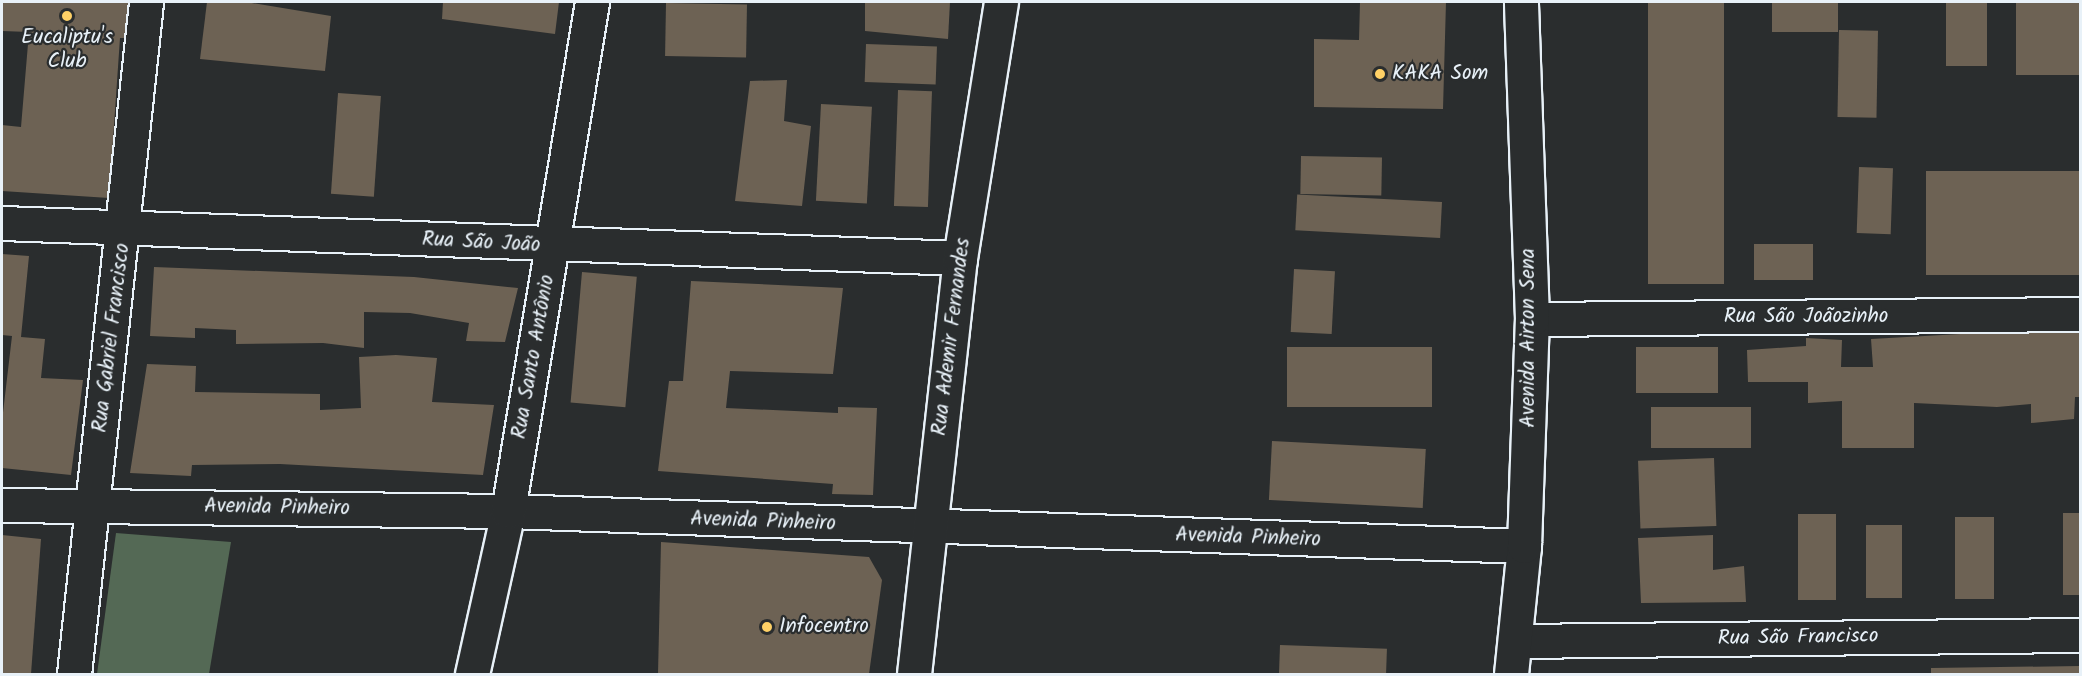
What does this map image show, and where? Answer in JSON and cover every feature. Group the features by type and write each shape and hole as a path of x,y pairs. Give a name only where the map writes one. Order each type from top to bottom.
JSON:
{"street":[{"name":"Rua Gabriel Francisco","path":"74,675 125,226 146,2"},
{"name":"Rua Santo Antônio","path":"472,675 508,511 592,2"},
{"name":"Rua Ademir Fernandes","path":"914,675 960,258 1001,2"},
{"name":"Avenida Airton Sena","path":"1511,675 1524,546 1532,319 1521,2"},
{"name":"Rua São João","path":"2,223 125,226 552,246 960,258"},
{"name":"Rua São Joãozinho","path":"1532,319 2080,314"},
{"name":"Avenida Pinheiro","path":"2,505 508,511 929,529 1524,546"},
{"name":"Rua São Francisco","path":"1515,641 2080,635"}],"green space":[{"path":"116,533 231,542 209,674 97,674"}],"building":[{"path":"2,2 133,2 130,38 120,38 109,198 2,191 2,125 21,127 29,32 2,31"},
{"path":"207,2 246,2 331,16 325,71 200,59"},
{"path":"443,2 559,2 555,34 442,19"},
{"path":"865,2 950,2 948,39 865,31"},
{"name":"KAKA Som","path":"1360,2 1446,2 1443,109 1314,107 1314,39 1359,40"},
{"path":"1648,2 1724,2 1724,284 1648,284"},
{"path":"1772,2 1838,2 1838,32 1772,32"},
{"path":"1946,2 1987,2 1987,66 1946,66"},
{"path":"2016,2 2080,2 2080,75 2016,75"},
{"path":"666,3 747,4 746,57 665,56"},
{"path":"1839,30 1878,31 1876,118 1837,117"},
{"path":"866,44 937,46 936,84 865,82"},
{"path":"787,80 784,121 811,126 802,206 735,201 750,81"},
{"path":"898,90 932,91 928,207 894,206"},
{"path":"338,93 381,96 374,197 331,194"},
{"path":"821,104 872,107 867,204 816,201"},
{"path":"1301,156 1382,157 1381,195 1300,194"},
{"path":"1859,167 1893,168 1891,234 1857,233"},
{"path":"1926,171 2080,171 2080,275 1926,275"},
{"path":"1297,194 1442,202 1440,238 1295,230"},
{"path":"1754,244 1813,244 1813,280 1754,280"},
{"path":"2,254 29,256 21,337 45,339 41,378 83,380 71,475 2,468 2,421 12,336 2,335"},
{"path":"154,267 414,277 518,288 505,342 466,341 469,323 410,313 364,312 364,348 323,343 236,344 236,330 195,328 195,338 150,336"},
{"path":"1294,269 1335,271 1332,334 1291,332"},
{"path":"582,272 637,277 625,407 571,403"},
{"path":"691,281 843,288 833,374 730,371 726,408 838,413 838,407 877,408 873,495 832,494 833,484 658,471 669,381 683,381"},
{"path":"1996,332 2080,333 2080,397 2075,397 2074,419 2031,423 2031,404 1997,407 1914,403 1914,448 1842,448 1842,401 1808,403 1808,382 1748,382 1747,350 1806,346 1806,338 1842,340 1841,367 1873,367 1871,339"},
{"path":"1287,347 1432,347 1432,407 1287,407"},
{"path":"1636,347 1718,347 1718,393 1636,393"},
{"path":"396,355 437,358 432,402 494,405 483,475 280,464 192,465 191,476 130,473 147,364 196,366 195,392 320,394 320,410 361,408 359,357"},
{"path":"1651,407 1751,407 1751,448 1651,448"},
{"path":"1272,441 1426,449 1423,508 1269,500"},
{"path":"1714,458 1716,526 1640,529 1638,461"},
{"path":"2063,513 2080,513 2080,595 2063,595"},
{"path":"1798,514 1836,514 1836,600 1798,600"},
{"path":"1955,517 1994,517 1994,599 1955,599"},
{"path":"1866,525 1902,525 1902,598 1866,598"},
{"path":"2,535 41,539 31,674 2,674"},
{"path":"1713,535 1713,570 1744,566 1746,602 1641,603 1638,538"},
{"name":"Infocentro","path":"661,542 869,557 882,580 869,674 658,674"},
{"path":"1280,645 1387,649 1386,674 1279,674"},
{"path":"2080,666 2080,674 1931,674 1931,668"}],"place":[{"name":"Eucaliptu's Club","path":"67,16"},
{"name":"KAKA Som","path":"1380,74"},
{"name":"Infocentro","path":"767,627"}]}
